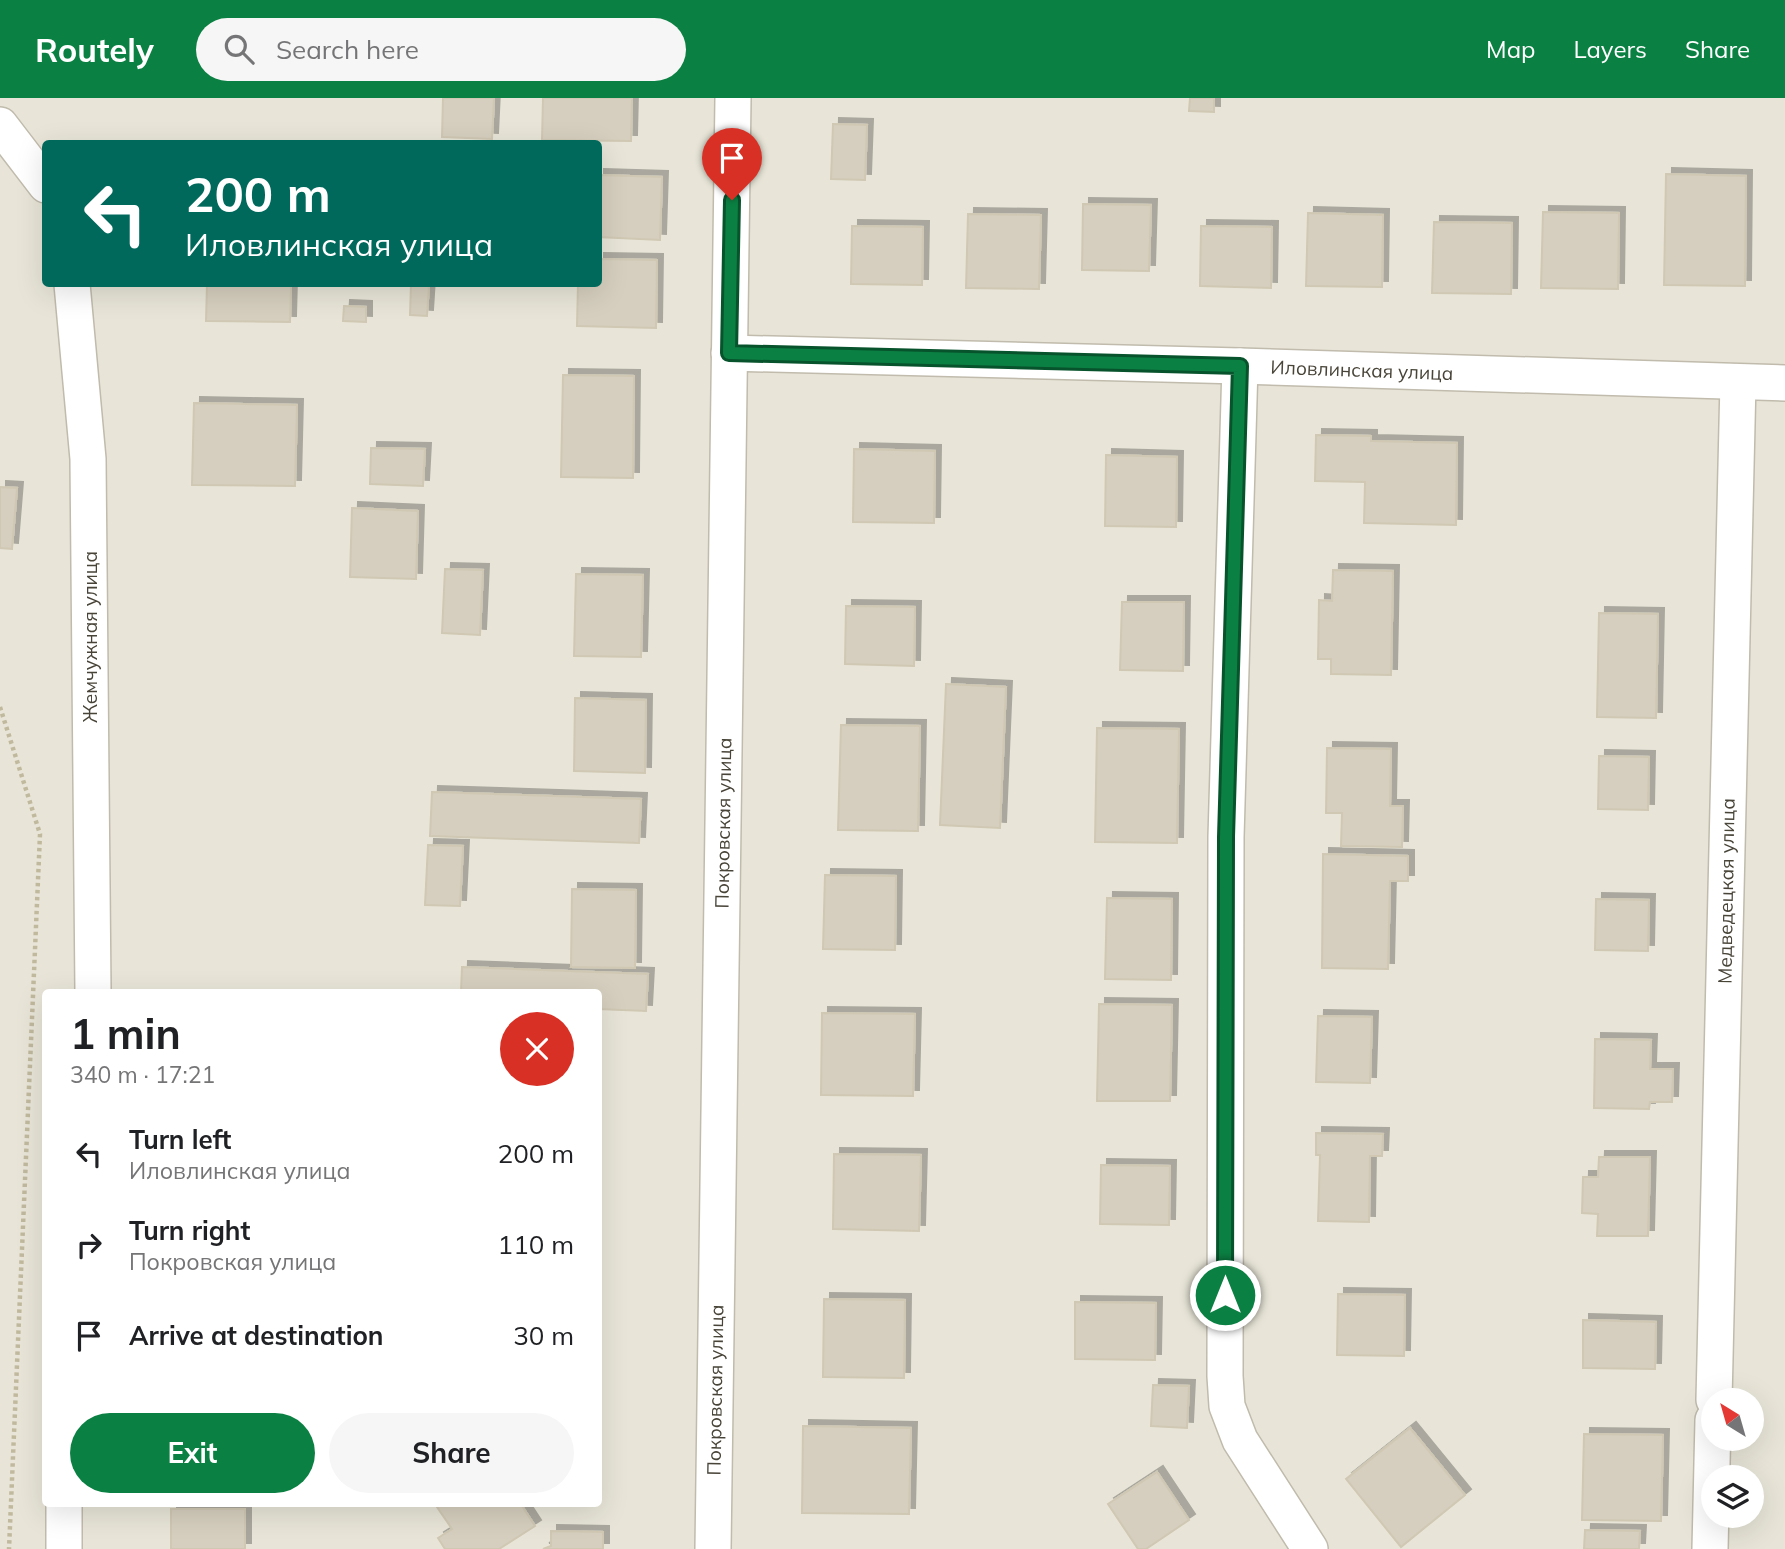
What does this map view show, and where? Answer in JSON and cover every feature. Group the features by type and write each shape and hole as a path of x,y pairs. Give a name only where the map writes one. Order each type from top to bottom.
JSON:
{"street":[{"name":"Покровская улица","path":"713,1549 733,98"},
{"path":"0,125 42,180"},
{"name":"Жемчужная улица","path":"72,287 89,459 93,989"},
{"name":"Иловлинская улица","path":"729,353 1785,383"},
{"path":"1240,366 1226,837 1225,1376 1227,1406 1240,1440 1310,1549"},
{"name":"Медведецкая улица","path":"1714,1388 1738,382"},
{"path":"1710,1549 1712,1451"},
{"path":"64,1507 64,1549"}],"path":[{"path":"0,707 40,834 9,1549"}],"shaded area":[{"path":"0,98 1785,98 1785,1549 0,1549"}],"building":[{"path":"443,98 494,98 492,139 442,137"},
{"path":"543,98 632,98 631,141 542,140"},
{"path":"1190,98 1214,98 1214,112 1189,111"},
{"path":"833,124 867,125 865,180 831,179"},
{"path":"1666,174 1746,176 1745,286 1664,285"},
{"path":"602,175 662,177 660,240 602,237"},
{"path":"1083,204 1151,205 1149,271 1082,270"},
{"path":"1543,212 1619,213 1618,289 1541,288"},
{"path":"1308,213 1383,215 1382,287 1306,286"},
{"path":"968,214 1041,215 1039,289 966,288"},
{"path":"1434,222 1512,223 1511,294 1432,293"},
{"path":"852,226 923,227 922,285 851,284"},
{"path":"1201,226 1272,227 1271,288 1200,286"},
{"path":"602,259 657,260 656,328 577,326 578,287 602,287"},
{"path":"207,287 291,287 290,322 206,321"},
{"path":"411,287 429,287 427,316 410,315"},
{"path":"344,306 366,307 366,322 343,321"},
{"path":"563,375 634,376 633,478 561,477"},
{"path":"194,403 297,405 295,486 192,485"},
{"path":"1316,435 1371,436 1371,441 1457,443 1456,525 1364,523 1365,482 1315,481"},
{"path":"371,448 425,449 423,486 370,484"},
{"path":"854,449 935,451 934,523 853,522"},
{"path":"1106,455 1177,457 1176,527 1105,526"},
{"path":"0,487 17,488 12,549 0,548"},
{"path":"352,508 418,511 416,579 350,577"},
{"path":"445,569 483,570 480,635 442,633"},
{"path":"1333,570 1393,571 1391,675 1331,674 1331,659 1318,659 1319,600 1332,601"},
{"path":"576,574 643,575 641,657 574,656"},
{"path":"1122,602 1184,602 1183,671 1120,670"},
{"path":"846,606 915,607 914,666 845,664"},
{"path":"1599,613 1658,614 1656,718 1597,717"},
{"path":"946,684 1006,687 1000,828 940,825"},
{"path":"575,698 646,700 645,773 574,771"},
{"path":"841,725 920,726 918,831 838,830"},
{"path":"1097,728 1179,729 1177,843 1095,842"},
{"path":"1327,748 1391,749 1390,806 1403,806 1402,847 1341,846 1342,813 1326,813"},
{"path":"1599,756 1649,757 1648,810 1598,809"},
{"path":"432,792 641,799 639,843 430,836"},
{"path":"428,845 463,846 460,906 425,905"},
{"path":"1323,854 1408,856 1408,881 1390,881 1388,969 1322,968"},
{"path":"825,875 896,876 895,950 823,949"},
{"path":"572,889 636,890 635,968 571,967"},
{"path":"1107,898 1172,899 1171,980 1105,979"},
{"path":"1596,899 1649,900 1648,951 1595,950"},
{"path":"462,967 648,974 646,1011 602,1009 602,989 461,989"},
{"path":"1099,1004 1172,1005 1170,1101 1097,1101"},
{"path":"822,1013 915,1014 913,1096 821,1095"},
{"path":"1318,1016 1372,1017 1370,1083 1316,1082"},
{"path":"1595,1039 1651,1040 1650,1069 1673,1069 1672,1102 1650,1102 1649,1109 1594,1108"},
{"path":"1316,1133 1383,1134 1382,1156 1370,1156 1369,1222 1318,1221 1320,1155 1316,1155"},
{"path":"834,1154 921,1155 919,1231 833,1229"},
{"path":"1599,1157 1650,1157 1648,1236 1597,1236 1598,1214 1582,1213 1583,1177 1598,1177"},
{"path":"1101,1165 1170,1166 1169,1225 1100,1224"},
{"path":"1338,1294 1405,1295 1404,1356 1337,1355"},
{"path":"824,1299 905,1300 904,1378 823,1377"},
{"path":"1075,1302 1156,1303 1155,1360 1075,1359"},
{"path":"1583,1320 1656,1322 1655,1369 1583,1368"},
{"path":"1153,1385 1189,1386 1187,1428 1151,1426"},
{"path":"803,1426 911,1428 909,1514 802,1513"},
{"path":"1410,1428 1465,1495 1401,1547 1346,1479"},
{"path":"1584,1434 1663,1435 1661,1521 1582,1520"},
{"path":"1157,1472 1189,1520 1146,1549 1138,1549 1108,1504"},
{"path":"437,1507 523,1507 535,1526 499,1549 445,1549 438,1538 452,1529"},
{"path":"171,1509 245,1509 245,1549 171,1549"},
{"path":"1585,1530 1640,1531 1639,1549 1584,1549"},
{"path":"551,1531 603,1532 603,1549 543,1549 551,1546"}],"route":[{"path":"732,200 729,353 1240,366 1226,837 1225,1295"}]}
